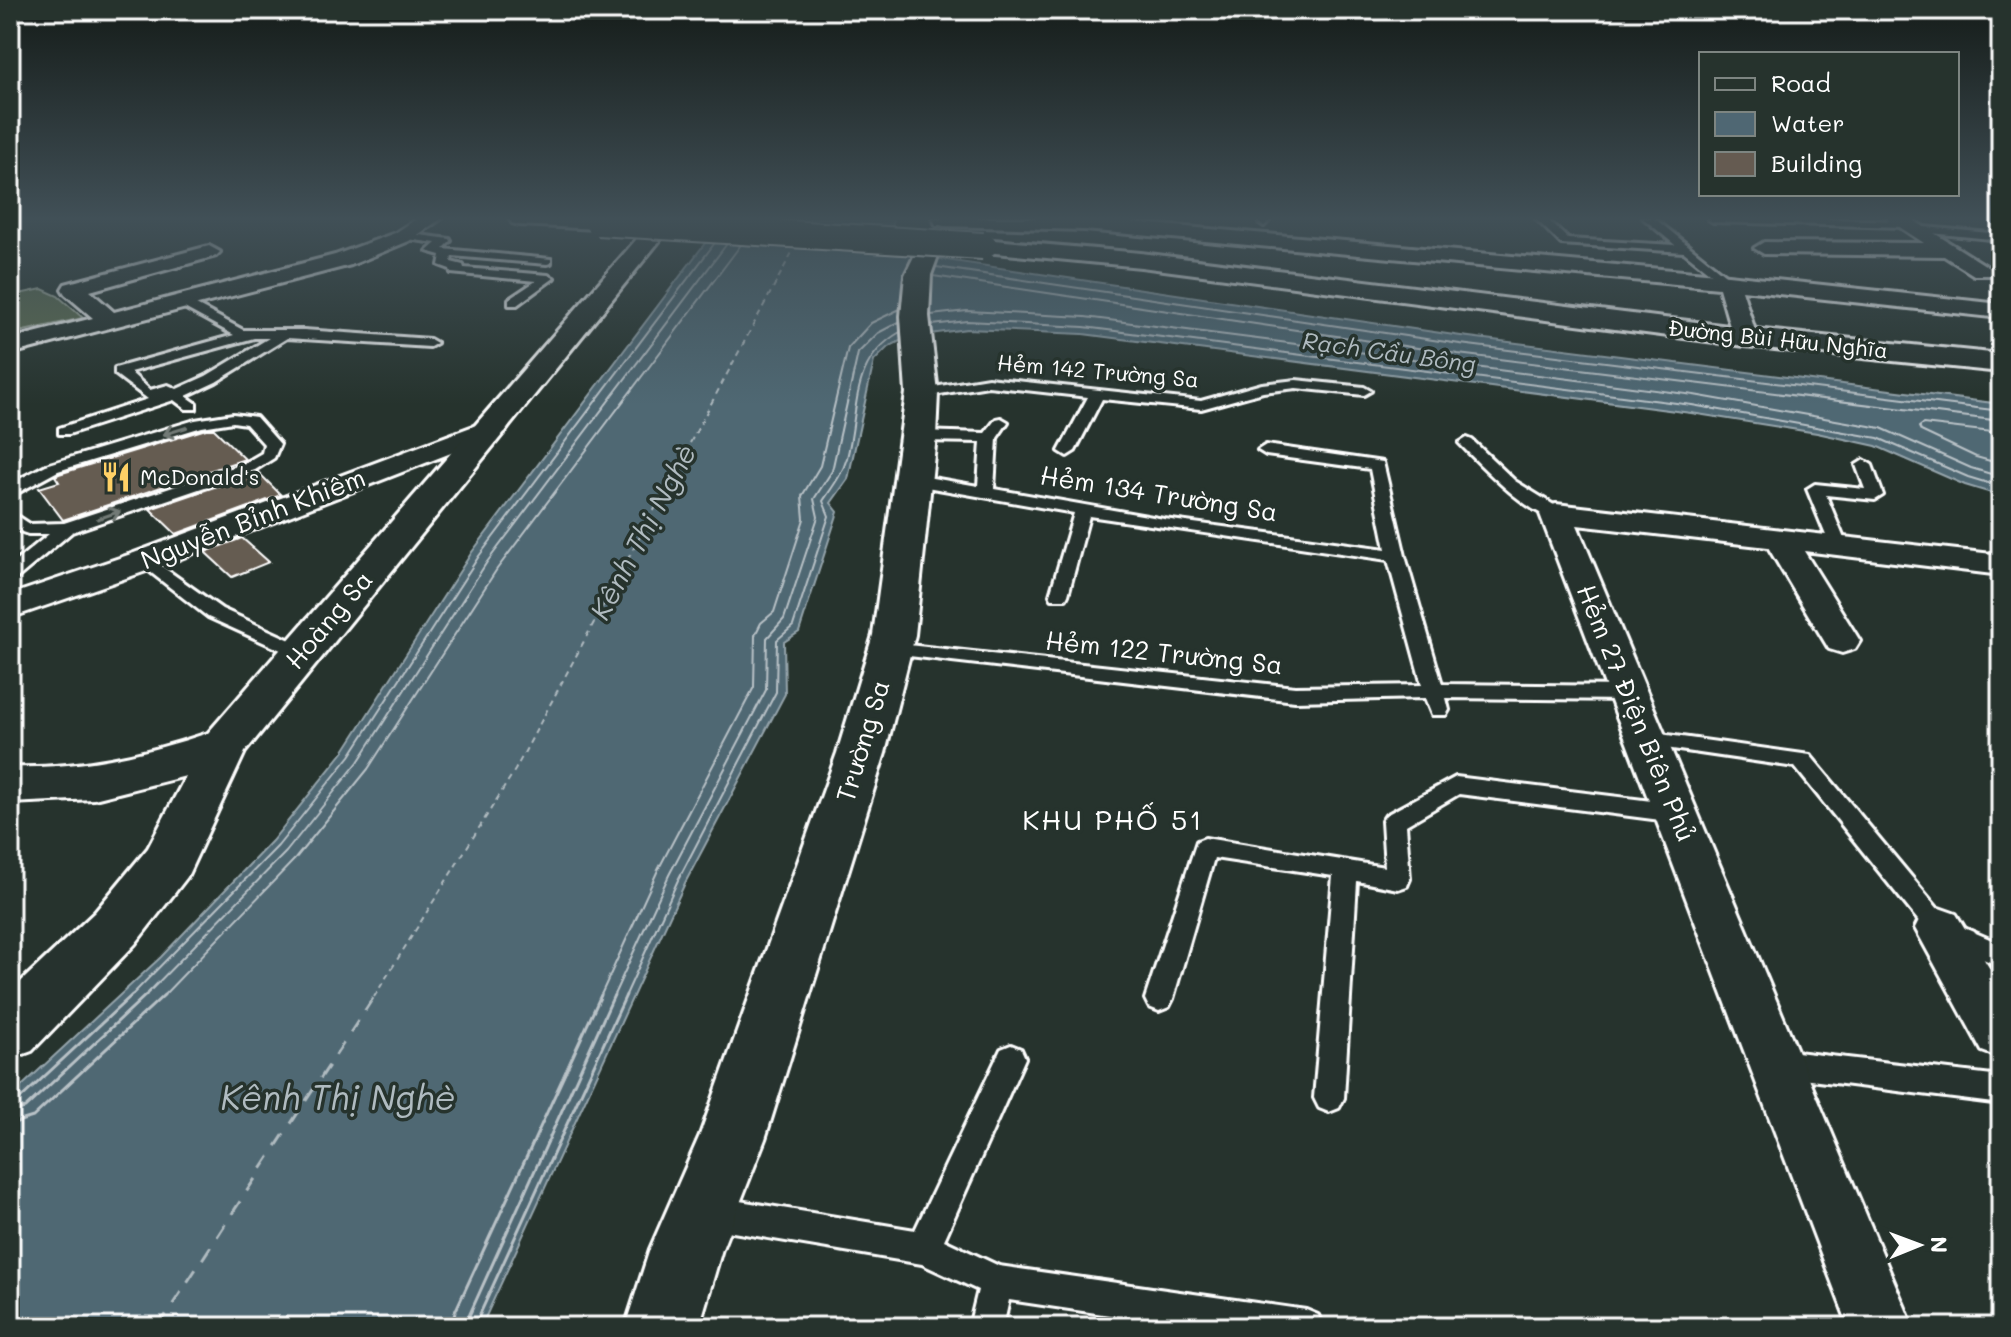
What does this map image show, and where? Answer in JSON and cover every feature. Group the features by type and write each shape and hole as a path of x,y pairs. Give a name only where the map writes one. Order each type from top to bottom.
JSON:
{"street":[{"path":"105,280 73,289 110,321"},
{"path":"10,347 265,280"},
{"name":"Hoàng Sa","path":"10,1032 115,928 168,862 225,745 615,280"},
{"name":"Trường Sa","path":"659,1318 736,1125 861,753 890,649 919,420 915,316 918,280"},
{"name":"Đường Bùi Hữu Nghĩa","path":"1300,280 1745,337 2001,363"},
{"path":"1710,280 2001,311"},
{"path":"1728,282 1745,337"},
{"name":"Nguyễn Bỉnh Khiêm","path":"10,607 146,560 495,426"},
{"path":"1556,514 2001,565"},
{"name":"Hẻm 27 Điện Biên Phủ","path":"1556,514 1881,1327"},
{"path":"1780,539 1842,641"},
{"path":"10,785 97,783 156,769 225,745"},
{"path":"1939,928 2001,1034"}],"lane":[{"path":"513,302 545,280"},
{"path":"183,302 241,334 430,343"},
{"path":"64,431 178,394 211,379 284,334"},
{"path":"191,406 168,389 148,395 120,371 251,335"},
{"name":"Hẻm 142 Trường Sa","path":"919,420 988,382 1201,405 1262,388 1296,384 1364,391"},
{"path":"1067,451 1097,394"},
{"path":"10,492 52,468 221,419 251,420 272,444 269,455 249,467 66,528 28,529 16,524 10,516"},
{"path":"919,420 989,438"},
{"name":"Hẻm 134 Trường Sa","path":"919,420 986,493 1164,524 1396,556"},
{"path":"986,493 989,438 1001,422"},
{"path":"1467,443 1509,484 1556,514"},
{"path":"1266,450 1377,465 1396,556 1436,700"},
{"path":"1838,546 1815,489 1875,495 1864,465"},
{"path":"1059,595 1083,509"},
{"path":"10,575 66,528"},
{"path":"146,560 215,613 301,652"},
{"name":"Hẻm 122 Trường Sa","path":"890,649 1295,694 1436,700 1627,693"},
{"path":"1646,739 1802,760 1939,928 2001,956"},
{"path":"1159,999 1205,847 1398,879 1394,821 1456,785 1676,813"},
{"path":"1329,1098 1346,869"},
{"path":"924,1248 1011,1058"},
{"path":"1775,1062 2001,1090"},
{"path":"701,1211 924,1248 997,1282 1306,1327"},
{"path":"986,1327 997,1282"}],"green space":[{"path":"42,289 58,296 83,318 10,334 10,296"}],"water":[{"name":"Kênh Thị Nghè","path":"677,280 1084,280 1461,336 2001,404 2001,496 1965,485 1876,446 1817,433 1691,413 1083,334 967,329 908,337 888,347 874,361 848,479 831,503 838,512 799,632 784,642 785,694 685,883 481,1327 10,1327 10,1097 161,957 272,841 344,751 472,552"}],"building":[{"name":"McDonald's","path":"214,429 245,459 63,520 39,488 59,482 55,476 59,474"},
{"path":"258,472 281,495 176,534 150,509"},
{"path":"242,538 269,562 232,577 205,552"}],"ferry route":[{"path":"374,997 515,770 777,280"},
{"path":"158,1327 375,995"}],"place":[{"name":"McDonald's","path":"116,477"}],"district":[{"name":"KHU PHỐ 51","path":"1113,820"}],"water label":[{"name":"Rạch Cầu Bông","path":"1389,353"}]}
